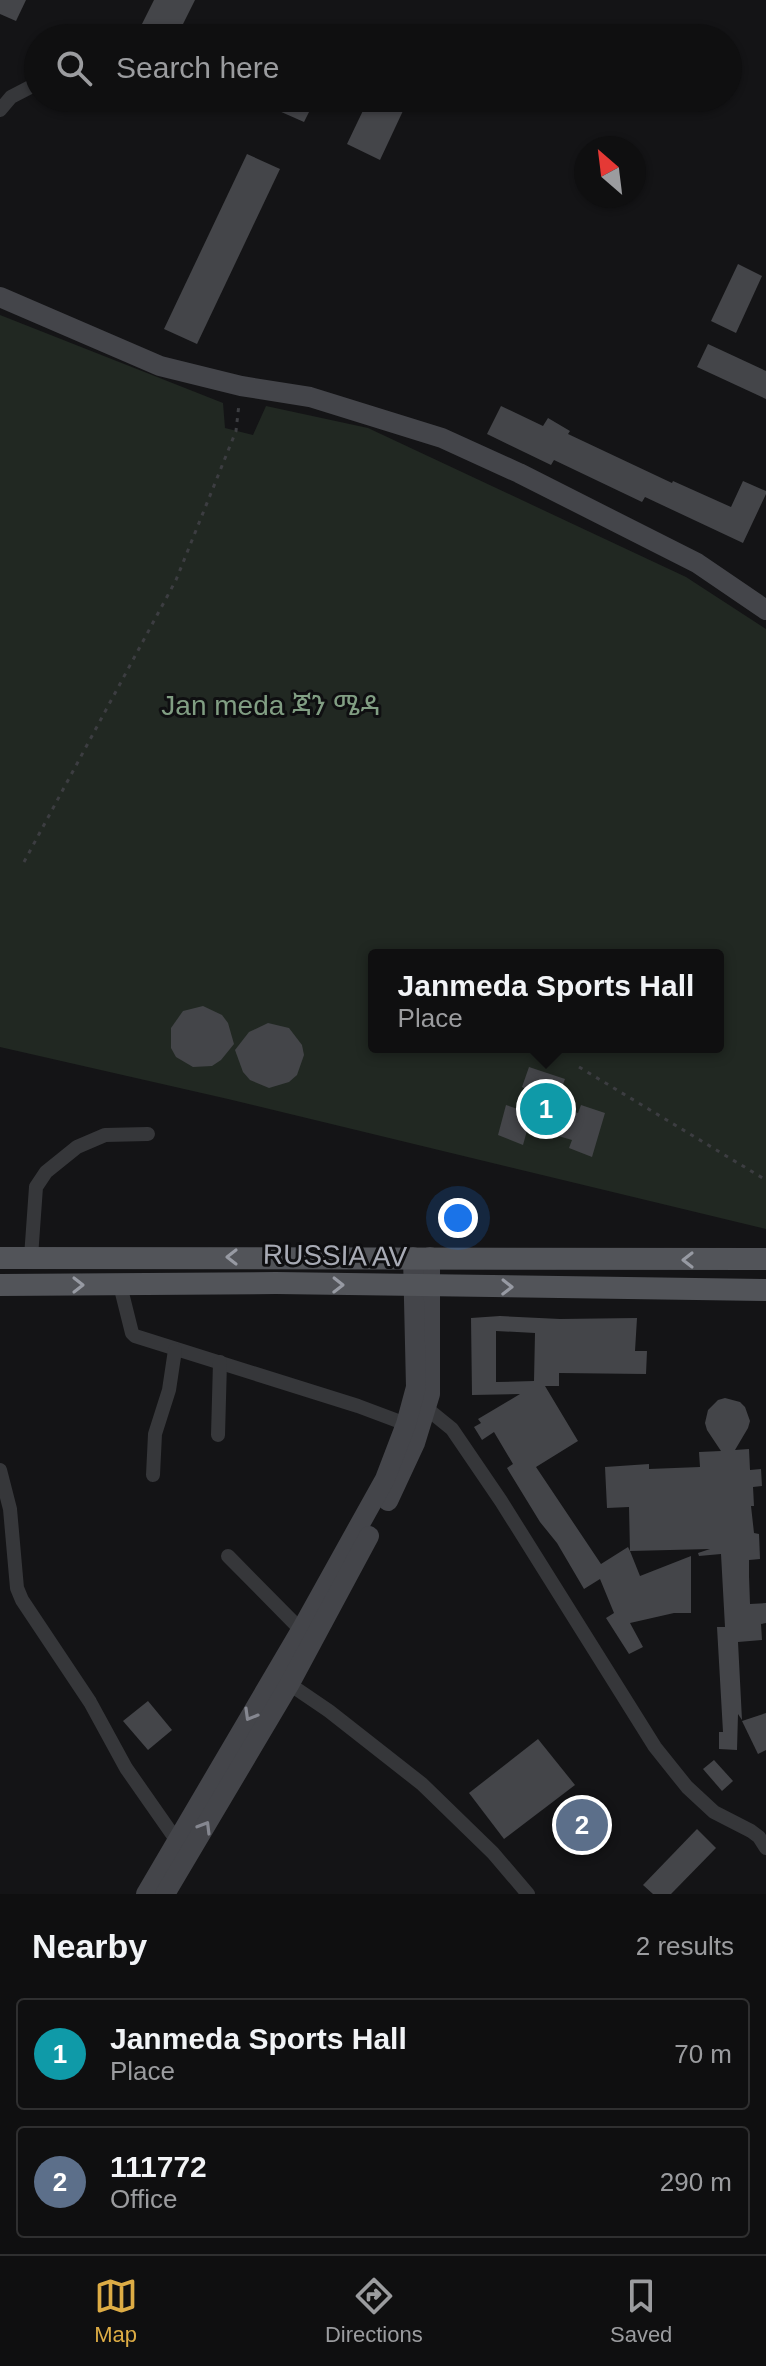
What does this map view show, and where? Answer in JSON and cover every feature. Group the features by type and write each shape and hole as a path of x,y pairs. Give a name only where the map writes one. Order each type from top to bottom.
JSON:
{"main road":[{"path":"0,297 160,366 241,386 310,397 442,438 519,473 697,563 766,610"},
{"path":"165,1894 282,1679 403,1472 420,1403 416,1387 422,1257"},
{"name":"RUSSIA AV","path":"0,1258 766,1259"},
{"name":"RUSSIA AV","path":"0,1285 276,1283 766,1290"},
{"path":"146,1894 282,1679 301,1630 334,1589 385,1479 406,1424 420,1403"}],"street":[{"path":"0,110 11,97 24,90"},
{"path":"31,1257 36,1187 46,1172 77,1147 105,1135 148,1134"},
{"path":"120,1285 132,1333 175,1350 358,1406 406,1424"},
{"path":"153,1475 155,1434 169,1390 175,1350"},
{"path":"218,1435 220,1362"},
{"path":"420,1403 452,1429 655,1747 687,1787 714,1812 764,1840"},
{"path":"0,1470 10,1509 17,1588 22,1600 90,1702 126,1768 177,1841"},
{"path":"228,1556 301,1630"},
{"path":"282,1679 329,1711 422,1784 493,1853 528,1894"}],"path":[{"path":"24,862 176,580 236,431 241,386"},
{"path":"579,1067 766,1180"}],"green space":[{"name":"Jan meda ጃን ሜዳ","path":"0,315 223,403 225,428 253,435 266,406 368,428 686,577 766,629 766,1229 0,1047"}],"building":[{"path":"0,0 26,0 16,21 0,14"},
{"path":"154,0 195,0 183,24 142,24"},
{"path":"281,112 309,112 304,122"},
{"path":"362,112 402,112 380,160 347,144"},
{"path":"247,154 280,169 197,344 164,329"},
{"path":"738,264 762,276 736,333 711,321"},
{"path":"708,344 766,371 766,399 697,367"},
{"path":"501,406 543,426 548,418 570,431 568,434 731,507 743,481 766,491 766,494 743,543 645,497 642,502 554,460 551,465 487,434"},
{"path":"203,1006 222,1015 228,1023 234,1044 212,1066 193,1067 176,1057 171,1048 171,1028 183,1011"},
{"path":"268,1023 289,1028 302,1045 304,1055 297,1075 289,1082 269,1088 250,1080 243,1072 235,1050 249,1032"},
{"path":"529,1067 565,1079 555,1106 578,1113 581,1105 605,1113 592,1157 569,1148 572,1140 528,1127 523,1145 498,1135 506,1105 527,1112 533,1093 522,1087"},
{"path":"471,1318 637,1318 635,1351 647,1351 646,1374 559,1373 559,1386 545,1386 578,1441 536,1467 601,1564 628,1547 640,1576 691,1556 691,1613 674,1613 630,1623 643,1647 629,1654 606,1618 614,1613 600,1579 584,1589 507,1468 513,1464 494,1432 482,1440 474,1427 481,1423 478,1419 520,1394 472,1395","holes":["496,1331 535,1333 534,1381 496,1382"]},
{"path":"725,1398 740,1402 750,1421 735,1450 749,1449 750,1470 761,1469 762,1486 753,1487 754,1506 751,1506 754,1533 759,1534 760,1559 749,1560 750,1604 766,1603 766,1623 761,1624 762,1640 738,1642 742,1720 738,1714 737,1750 719,1749 719,1732 723,1732 717,1627 725,1627 721,1554 699,1556 698,1553 710,1549 630,1551 629,1507 607,1508 605,1467 649,1464 649,1469 700,1467 699,1452 721,1451 705,1423 708,1410 718,1400"},
{"path":"148,1701 172,1730 148,1750 123,1721"},
{"path":"766,1713 766,1750 758,1754 742,1721"},
{"path":"538,1739 575,1785 504,1839 469,1793"},
{"path":"714,1760 733,1781 722,1791 703,1769"},
{"path":"697,1829 716,1848 671,1894 653,1894 643,1885"}],"place":[{"name":"Janmeda Sports Hall","path":"546,1109"},
{"name":"111772","path":"582,1825"}]}
